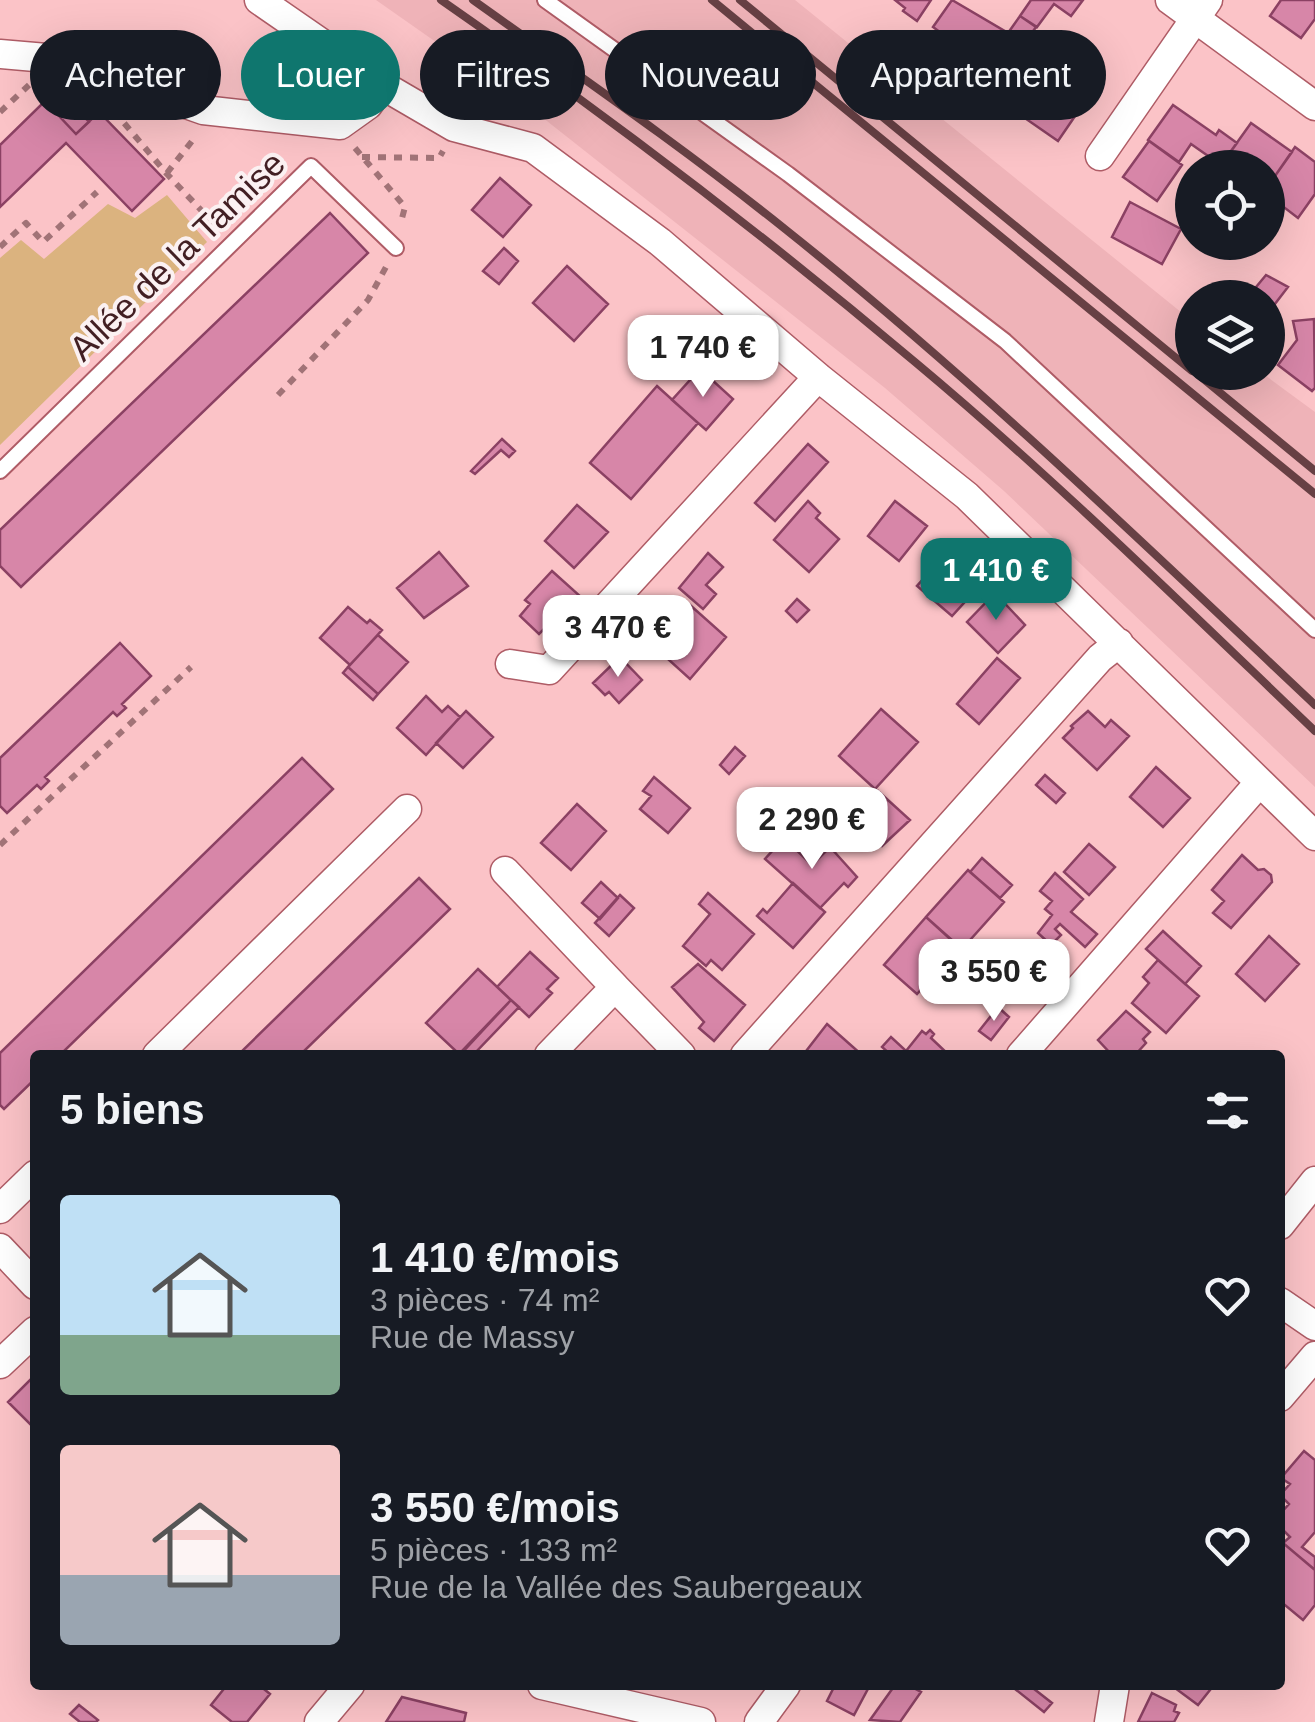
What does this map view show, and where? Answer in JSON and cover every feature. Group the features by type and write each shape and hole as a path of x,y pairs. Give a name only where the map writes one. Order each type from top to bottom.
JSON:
{"street":[{"path":"259,0 302,30"},
{"path":"1170,0 1202,10 1315,106"},
{"path":"1100,156 1202,10"},
{"path":"0,54 30,57"},
{"path":"400,96 454,127 534,148 660,242 967,496 1315,836"},
{"path":"221,112 340,124 346,120"},
{"path":"510,664 549,670 818,376"},
{"path":"748,1050 1100,658 1118,643"},
{"path":"1025,1050 1260,783"},
{"path":"162,1050 407,809"},
{"path":"505,870 676,1050"},
{"path":"555,1050 615,987"},
{"path":"0,1209 30,1180"},
{"path":"1285,1219 1315,1181"},
{"path":"0,1248 30,1280"},
{"path":"1285,1305 1315,1326"},
{"path":"0,1364 30,1336"},
{"path":"1285,1391 1315,1356"},
{"path":"318,1722 346,1690"},
{"path":"556,1690 615,1712 701,1722"},
{"path":"759,1722 782,1690"},
{"path":"1108,1722 1114,1690"}],"lane":[{"path":"545,0 788,174 1005,340 1315,630"},
{"name":"Allée de la Tamise","path":"0,471 310,166 396,248"}],"path":[{"path":"119,120 233,243"},
{"path":"166,174 210,120"},
{"path":"278,395 368,300 396,248 404,207 362,158 340,124"},
{"path":"362,158 440,158 454,127"},
{"path":"0,247 26,224 42,242 97,192"},
{"path":"0,844 191,667"}],"shaded area":[{"path":"376,0 795,0 836,33 836,120 943,120 1175,307 1175,390 1285,390 1315,412 1315,787 1004,491 885,388 546,120 585,120 585,30 420,31"},
{"path":"167,195 207,242 0,445 0,258 21,240 44,259 108,204 135,218"}],"building":[{"path":"895,0 931,0 917,21"},
{"path":"952,0 1003,30 937,30 933,27"},
{"path":"1031,0 1083,0 1071,16 1054,4 1037,27 1020,16"},
{"path":"1281,0 1315,0 1315,19 1301,38 1270,16"},
{"path":"1020,16 1036,27 1034,30 1010,30"},
{"path":"1173,105 1216,135 1219,130 1237,143 1232,150 1200,150 1191,144 1187,150 1175,150 1175,159 1148,140"},
{"path":"30,116 30,120 63,120 76,134 91,120 107,120 164,179 132,211 66,143 0,207 0,145"},
{"path":"63,120 89,122 76,134"},
{"path":"1028,120 1072,120 1058,141"},
{"path":"1251,123 1292,152 1285,162 1285,150 1232,150"},
{"path":"1149,141 1175,160 1175,175 1157,201 1123,177"},
{"path":"1295,147 1315,162 1315,194 1298,218 1285,208 1285,161"},
{"path":"500,178 531,205 503,237 472,210"},
{"path":"1130,202 1175,226 1175,240 1162,264 1112,237"},
{"path":"330,213 368,253 21,587 0,566 0,530"},
{"path":"504,248 518,261 499,284 483,271"},
{"path":"567,266 608,304 574,341 533,303"},
{"path":"1314,319 1312,391 1285,370 1285,356 1297,340 1293,321"},
{"path":"700,369 733,399 706,430 672,400"},
{"path":"657,386 698,423 631,499 590,463"},
{"path":"502,439 515,451 509,457 501,450 475,474 471,471"},
{"path":"808,444 828,462 775,521 755,503"},
{"path":"808,501 820,513 816,518 839,539 809,572 774,540"},
{"path":"895,501 927,526 899,561 868,536"},
{"path":"577,505 608,532 574,568 545,541"},
{"path":"948,551 983,582 952,616 917,586"},
{"path":"439,552 468,586 424,618 397,588"},
{"path":"708,553 723,567 706,585 716,594 703,609 679,588"},
{"path":"552,571 581,597 554,627 550,623 539,634 520,616 530,604 525,600"},
{"path":"995,593 1025,625 998,653 967,622"},
{"path":"797,599 809,610 797,622 786,611"},
{"path":"690,605 726,637 690,679 659,651 683,625 676,619"},
{"path":"348,607 382,630 350,665 320,638"},
{"path":"378,635 408,662 378,694 348,667"},
{"path":"120,643 151,676 122,704 126,708 117,716 113,712 45,777 49,781 41,789 37,785 7,813 0,806 0,758"},
{"path":"620,657 642,680 619,703 593,683"},
{"path":"997,658 1020,678 979,724 957,704"},
{"path":"348,667 378,694 373,700 343,673"},
{"path":"426,696 442,712 448,706 460,717 426,755 397,728"},
{"path":"881,709 918,742 875,789 839,756"},
{"path":"466,711 493,737 463,768 436,743"},
{"path":"1088,711 1105,727 1111,720 1129,736 1097,770 1063,738"},
{"path":"735,747 745,756 729,774 720,765"},
{"path":"302,758 333,789 65,1050 30,1050 30,1084 4,1109 0,1105 0,1053"},
{"path":"1156,767 1190,798 1163,827 1130,797"},
{"path":"1045,775 1065,793 1056,803 1036,785"},
{"path":"654,777 690,808 668,833 640,809 651,796 643,791"},
{"path":"878,791 910,820 882,846 869,834 875,828 864,819 868,814 860,808"},
{"path":"822,800 855,831 845,845 809,814"},
{"path":"577,804 606,831 571,870 541,843"},
{"path":"809,814 831,833 819,845 798,826"},
{"path":"784,838 812,865 830,847 857,877 848,887 844,883 820,908 765,859"},
{"path":"1089,844 1115,867 1089,895 1064,872"},
{"path":"1242,855 1258,870 1264,869 1271,875 1272,882 1231,928 1213,913 1224,901 1212,890"},
{"path":"982,858 1012,885 1000,898 970,872"},
{"path":"968,870 1004,902 962,949 926,917"},
{"path":"1055,873 1083,899 1071,912 1097,934 1085,947 1060,924 1055,929 1061,935 1051,945 1038,933 1052,915 1045,909 1052,901 1040,891"},
{"path":"419,878 450,909 305,1050 243,1050"},
{"path":"601,882 618,898 600,919 582,903"},
{"path":"793,883 825,912 793,948 757,916 763,909 767,913"},
{"path":"708,893 754,934 722,970 711,960 706,966 683,946 710,914 699,904"},
{"path":"620,895 634,908 609,936 595,923"},
{"path":"926,917 959,947 917,994 884,965"},
{"path":"1163,931 1201,966 1185,984 1146,949"},
{"path":"1269,936 1299,964 1265,1001 1236,974"},
{"path":"530,952 558,978 547,989 552,993 529,1017 497,987"},
{"path":"1158,960 1199,996 1166,1033 1132,1003 1149,983 1143,977"},
{"path":"698,964 745,1005 714,1041 699,1028 704,1022 672,987"},
{"path":"478,969 511,1000 463,1050 455,1050 426,1023"},
{"path":"511,1000 519,1007 478,1050 465,1050"},
{"path":"998,1007 1009,1017 991,1040 979,1031"},
{"path":"1126,1011 1150,1032 1140,1050 1107,1050 1098,1040"},
{"path":"827,1024 856,1050 807,1050"},
{"path":"930,1030 934,1034 931,1038 944,1050 907,1050 922,1031 926,1034"},
{"path":"891,1037 905,1050 882,1047"},
{"path":"30,1380 30,1424 8,1402"},
{"path":"1304,1451 1315,1460 1315,1532 1302,1547 1315,1557 1315,1570 1285,1545 1290,1537 1285,1532 1285,1508 1289,1504 1285,1490 1290,1484 1285,1481 1285,1473"},
{"path":"1285,1545 1315,1570 1315,1605 1303,1620 1285,1605"},
{"path":"223,1690 265,1690 270,1694 247,1722 232,1722 211,1705"},
{"path":"832,1690 867,1690 854,1715 827,1701"},
{"path":"891,1690 921,1692 900,1722 870,1720"},
{"path":"1016,1690 1035,1690 1052,1703 1044,1712"},
{"path":"1178,1690 1210,1690 1198,1705"},
{"path":"1152,1693 1176,1705 1174,1711 1179,1713 1174,1722 1138,1722"},
{"path":"402,1697 466,1713 464,1722 386,1722"},
{"path":"79,1705 98,1720 80,1722 70,1714"}],"railway":[{"path":"441,0 682,176 915,362 1068,497 1315,731"},
{"path":"473,0 708,170 854,285 1055,461 1315,705"},
{"path":"712,0 1315,494"},
{"path":"740,0 1175,357"},
{"path":"1217,390 1315,471"}]}
